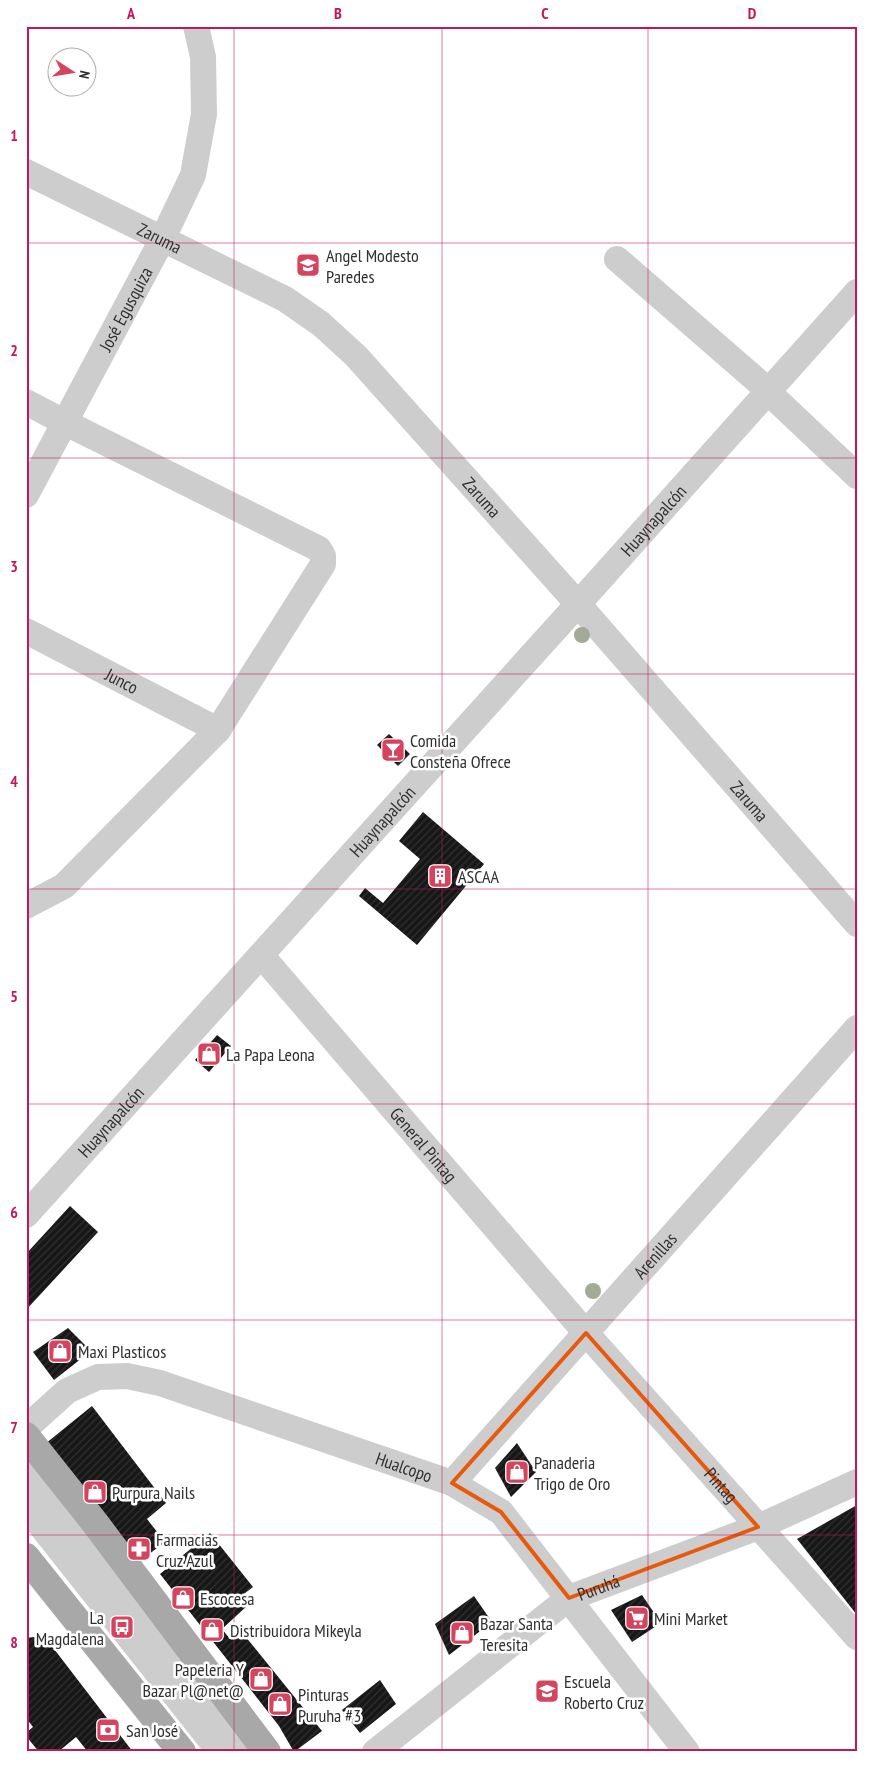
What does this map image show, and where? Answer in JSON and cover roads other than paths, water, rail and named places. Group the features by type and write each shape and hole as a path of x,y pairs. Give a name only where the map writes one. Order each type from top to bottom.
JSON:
{"main road":[{"path":"26,1436 95,1523 267,1752"},
{"path":"29,1566 182,1752"}],"street":[{"name":"José Egusquiza","path":"26,495 163,238 193,175 204,114 203,57 196,26"},
{"name":"Zaruma","path":"26,172 163,238 285,300 321,324 356,356 578,604 857,924"},
{"path":"617,259 762,385 857,476"},
{"name":"Huaynapalcón","path":"26,1215 857,292"},
{"path":"26,402 319,549 323,556 323,564 218,730 64,886 26,906"},
{"name":"Junco","path":"26,631 218,730"},
{"name":"General Pintag","path":"261,955 586,1333"},
{"name":"Arenillas","path":"452,1483 857,1028"},
{"name":"Pintag","path":"586,1333 857,1637"},
{"name":"Hualcopo","path":"26,1428 67,1391 98,1377 127,1376 160,1383 452,1483 501,1512 687,1752"},
{"path":"26,1472 244,1752"},
{"name":"Puruhá","path":"375,1752 568,1598 758,1527 857,1482"},
{"path":"26,1508 220,1752"},
{"path":"29,1566 54,1542"}],"place":[{"name":"Angel Modesto Paredes","path":"308,265"},
{"name":"Comida Consteña Ofrece","path":"393,750"},
{"name":"ASCAA","path":"440,876"},
{"name":"La Papa Leona","path":"209,1054"},
{"name":"Maxi Plasticos","path":"60,1351"},
{"name":"Panaderia Trigo de Oro","path":"517,1472"},
{"name":"Purpura Nails","path":"95,1492"},
{"name":"Farmacias Cruz Azul","path":"139,1549"},
{"name":"Escocesa","path":"183,1598"},
{"name":"Mini Market","path":"637,1618"},
{"name":"La Magdalena","path":"122,1627"},
{"name":"Distribuidora Mikeyla","path":"212,1630"},
{"name":"Bazar Santa Teresita","path":"462,1633"},
{"name":"Papeleria Y Bazar Pl@net@","path":"261,1679"},
{"name":"Escuela Roberto Cruz","path":"547,1691"},
{"name":"Pinturas Puruha #3","path":"280,1704"},
{"name":"San José","path":"108,1730"}]}
